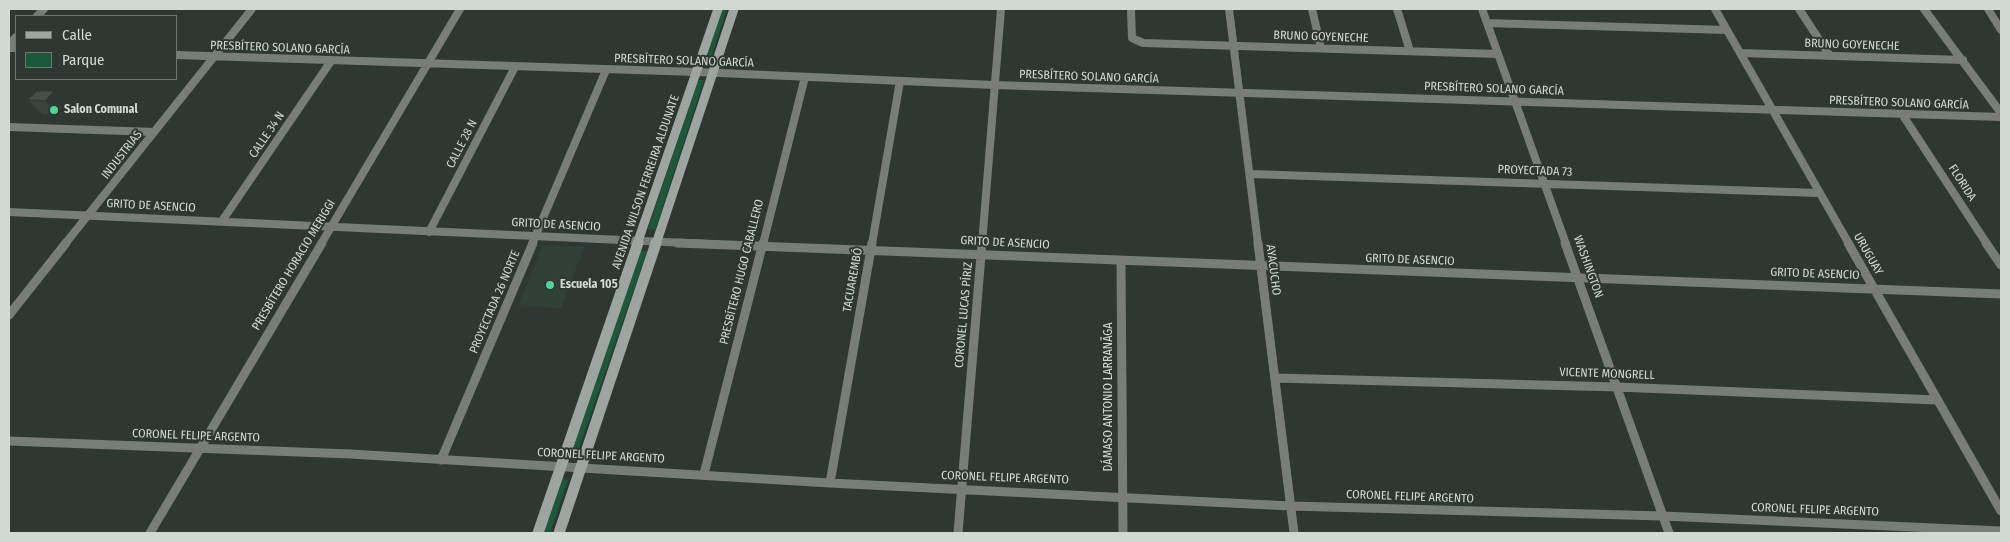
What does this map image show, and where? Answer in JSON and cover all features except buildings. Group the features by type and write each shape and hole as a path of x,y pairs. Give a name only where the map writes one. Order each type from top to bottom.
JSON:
{"street":[{"name":"INDUSTRIAS","path":"9,315 252,9"},
{"name":"PRESBÍTERO HORACIO MERIGGI","path":"150,533 460,9"},
{"name":"AVENIDA WILSON FERREIRA ALDUNATE","path":"538,533 718,9"},
{"path":"559,533 734,9"},
{"name":"CORONEL LUCAS PÍRIZ","path":"958,533 1001,9"},
{"name":"BRUNO GOYENECHE","path":"1132,9 1132,38 1143,43 1498,54"},
{"name":"AYACUCHO","path":"1229,9 1294,533"},
{"path":"1312,9 1321,48"},
{"path":"1398,9 1410,51"},
{"name":"WASHINGTON","path":"1482,9 1669,533"},
{"name":"URUGUAY","path":"1715,9 2001,512"},
{"path":"1799,9 1830,56"},
{"path":"1924,9 2001,113"},
{"path":"1988,9 2001,30"},
{"path":"1487,23 1727,30"},
{"name":"BRUNO GOYENECHE","path":"1740,53 1963,60"},
{"name":"PRESBÍTERO SOLANO GARCÍA","path":"178,55 697,72 994,85 2001,117"},
{"name":"CALLE 34 N","path":"222,221 331,61"},
{"name":"CALLE 28 N","path":"429,232 514,67"},
{"name":"PROYECTADA 26 NORTE","path":"441,460 606,70"},
{"name":"PRESBÍTERO HUGO CABALLERO","path":"704,474 805,77"},
{"name":"TACUAREMBÓ","path":"830,483 900,81"},
{"name":"FLORIDA","path":"1902,114 2001,265"},
{"path":"9,127 154,132"},
{"name":"PROYECTADA 73","path":"1250,174 1819,193"},
{"name":"GRITO DE ASENCIO","path":"9,212 639,242 2001,294"},
{"name":"DÁMASO ANTONIO LARRANÃGA","path":"1121,261 1123,533"},
{"name":"VICENTE MONGRELL","path":"1275,378 1617,387 1937,400"},
{"name":"CORONEL FELIPE ARGENTO","path":"9,441 441,460 704,474 830,483 1123,496 1290,506 1663,516 2001,531"}],"shaded area":[{"path":"543,245 584,247 561,308 518,306"}],"green space":[{"path":"722,9 727,9 708,67 702,67"},
{"path":"698,80 704,80 655,230 648,229"},
{"path":"640,251 647,251 578,451 570,451"},
{"path":"561,479 568,480 550,533 543,533"}],"place":[{"name":"Salon Comunal","path":"54,110"},
{"name":"Escuela 105","path":"550,285"}]}
